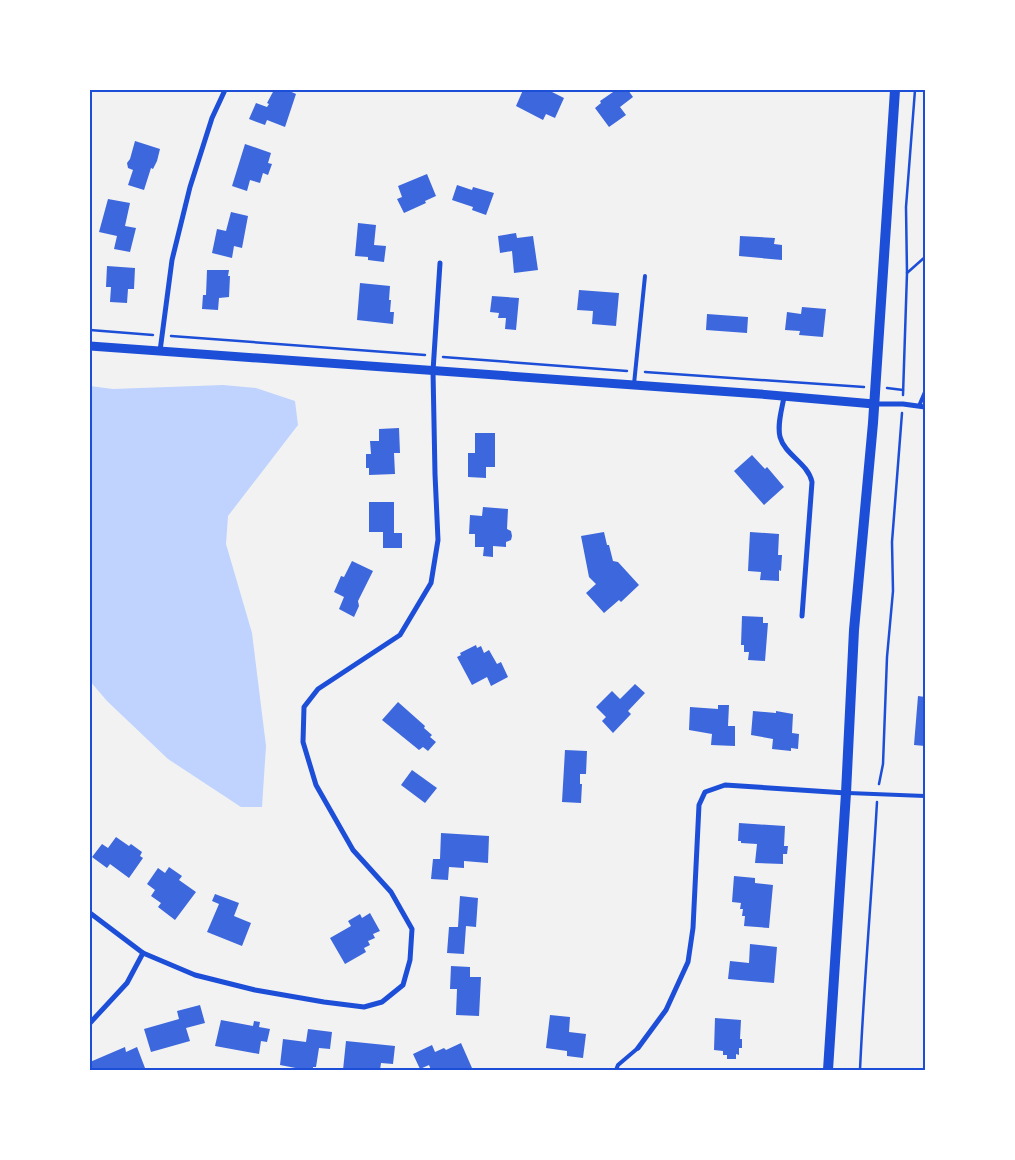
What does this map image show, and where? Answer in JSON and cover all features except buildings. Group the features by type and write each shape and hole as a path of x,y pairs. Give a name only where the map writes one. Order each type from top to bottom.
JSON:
{"main road":[{"path":"828,1070 846,793 854,630 874,404 894,90"}],"street":[{"path":"160,351 172,260 188,196 212,118 225,90"},
{"path":"90,913 143,953 195,975 255,990 364,1007 382,1002 403,985 410,960 412,928 391,892 353,850 316,785 303,742 304,707 318,689 400,635 430,584 438,540 434,474 433,371 440,263"},
{"path":"90,346 874,404 903,404 922,407"},
{"path":"784,397 780,421 780,436 784,444 810,474 812,482 802,616"},
{"path":"638,1048 666,1010 688,962 693,928 699,805 705,792 725,785 846,793"},
{"path":"90,1023 127,983 143,953"}],"lane":[{"path":"634,386 645,276"},
{"path":"922,407 925,392"},
{"path":"846,793 925,796"},
{"path":"616,1070 618,1065 638,1048"}],"path":[{"path":"860,1070 877,794 883,764 887,656 892,590 892,542 903,404 907,273 906,207 915,90"},
{"path":"907,273 925,256"},
{"path":"90,330 903,390"}],"water":[{"path":"223,385 256,388 295,401 298,425 228,516 226,544 252,633 266,746 262,807 241,807 168,759 107,701 90,681 90,386 113,389"}]}
